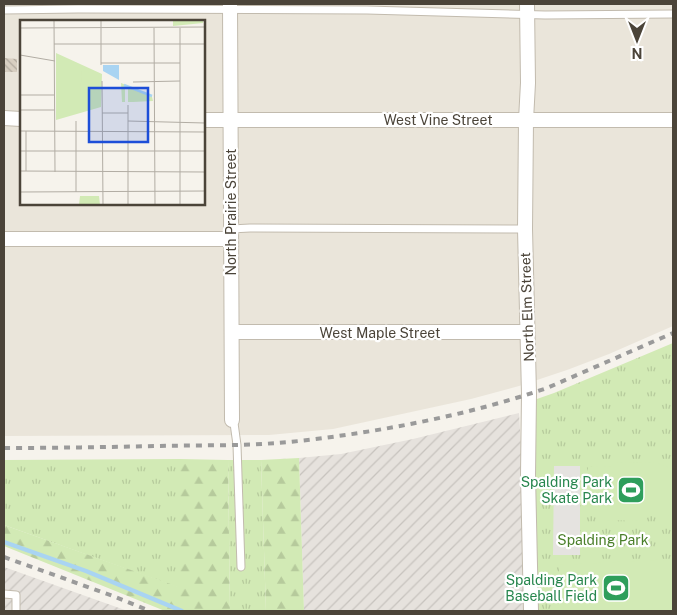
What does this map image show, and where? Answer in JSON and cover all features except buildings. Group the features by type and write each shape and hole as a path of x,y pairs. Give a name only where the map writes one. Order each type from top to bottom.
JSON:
{"street":[{"name":"North Prairie Street","path":"230,7 232,420"},
{"name":"North Elm Street","path":"527,9 528,83 525,229 531,611"},
{"path":"4,118 20,119"},
{"name":"West Vine Street","path":"205,120 673,120"},
{"path":"4,239 231,234"},
{"name":"West Maple Street","path":"232,332 527,332"}],"lane":[{"path":"4,10 230,7 367,10 527,9 673,14"},
{"path":"231,234 260,228 525,229"},
{"path":"232,420 237,445 240,567"},
{"path":"4,594 16,595 16,611"}],"shaded area":[{"path":"4,4 673,4 673,326 567,370 471,399 333,429 269,435 4,436"},
{"path":"519,413 531,611 304,611 299,458 341,454 413,439"},
{"path":"554,466 580,466 580,555 553,555"},
{"path":"4,567 122,609 128,611 4,611"}],"green space":[{"name":"Spalding Park","path":"673,343 673,611 531,611 534,400"},
{"path":"299,458 304,611 266,611 261,460"},
{"path":"180,459 180,588 4,525 4,460"},
{"path":"180,459 228,460 230,611 165,611 4,546 4,525 179,587"},
{"path":"228,460 261,460 266,611 230,611"},
{"name":"Spalding Park Skate Park","path":"614,462 657,463 673,469 673,534 671,531 671,519 668,515 650,515 644,521 601,520 598,518 598,510 588,510 588,466 614,467"},
{"name":"Spalding Park Baseball Field","path":"673,559 673,611 558,611 559,565"}],"waterway":[{"path":"4,542 86,571 182,611"}],"railway":[{"path":"4,448 262,444 318,439 383,429 431,420 524,396 547,388 673,333"},
{"path":"4,557 150,611"}],"place":[{"name":"Spalding Park Skate Park","path":"631,490"},
{"name":"Spalding Park Baseball Field","path":"616,588"}]}
